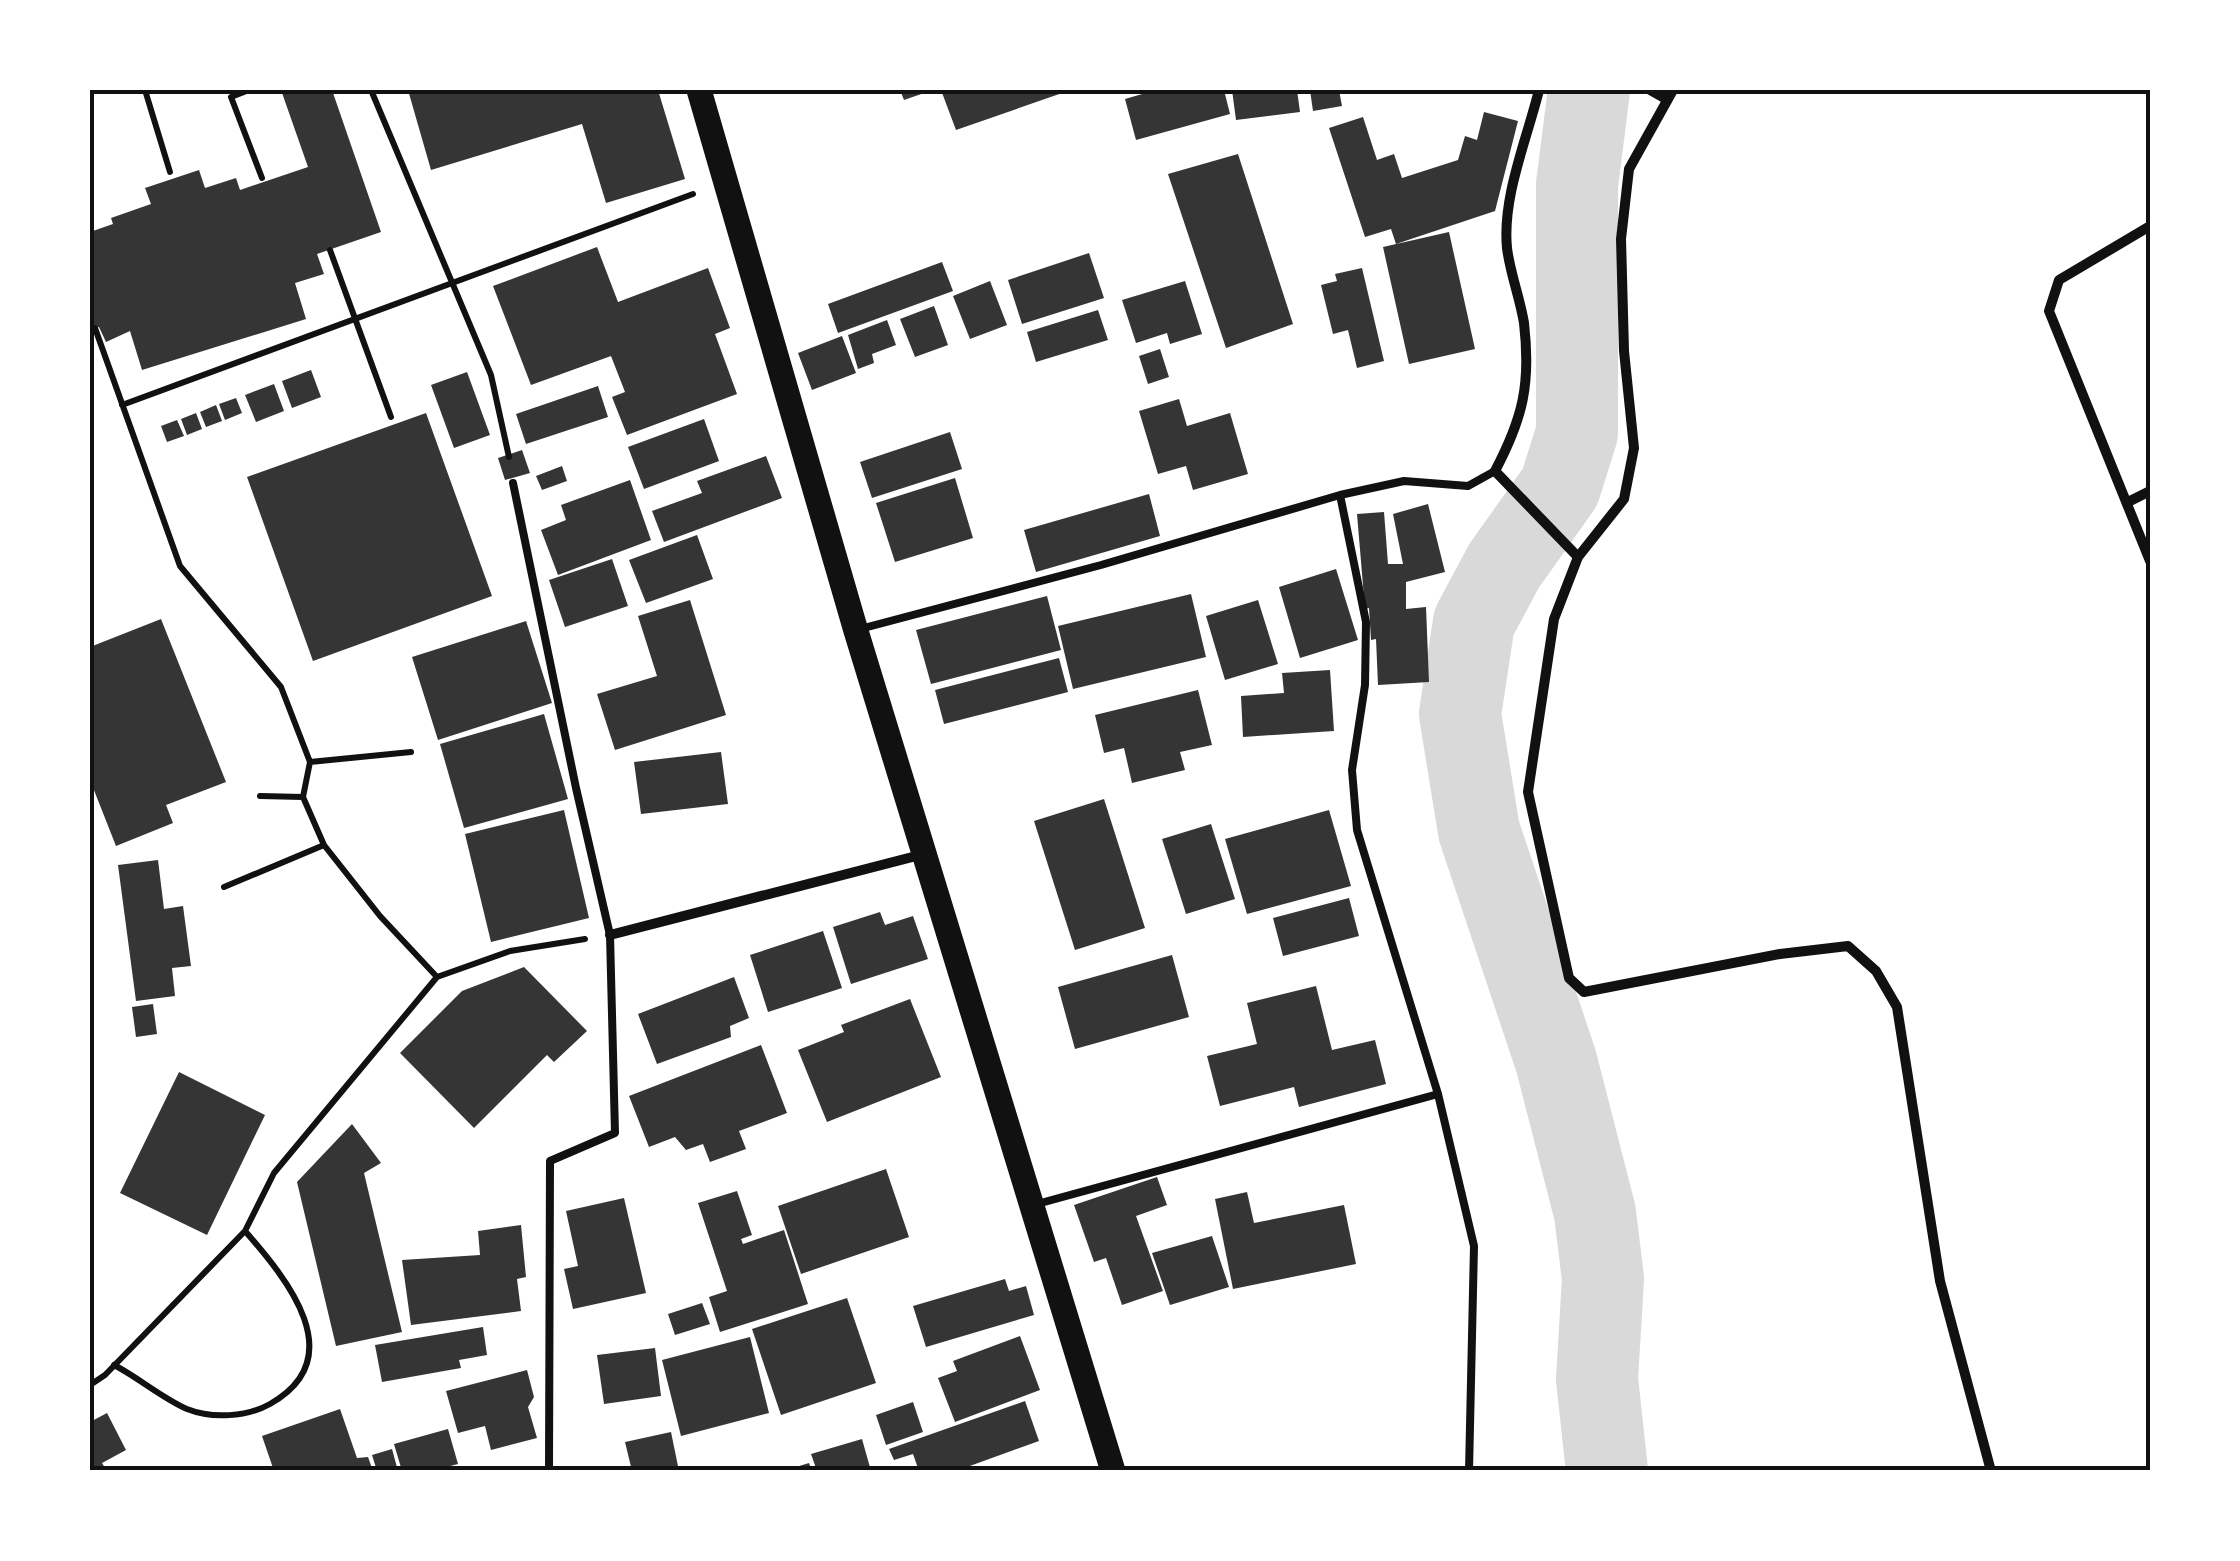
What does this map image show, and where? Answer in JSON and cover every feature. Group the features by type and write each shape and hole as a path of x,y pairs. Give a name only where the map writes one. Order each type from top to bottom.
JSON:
{"main road":[{"path":"699,90 856,630 1112,1471"}],"street":[{"path":"1540,90 1510,202 1507,246 1524,323 1526,386 1517,429 1495,471 1578,557"},
{"path":"1650,90 1669,94 1629,169 1620,240 1624,352 1634,448 1624,498 1578,557 1554,619 1528,792 1569,978 1584,992 1608,990 1780,954 1848,946 1876,971 1896,1007 1940,1281 1992,1471"},
{"path":"2150,226 2059,280 2049,311 2150,560"},
{"path":"2128,502 2150,491"},
{"path":"610,935 924,854"}],"lane":[{"path":"856,630 1101,566 1340,495 1404,481 1468,486 1495,471"},
{"path":"513,483 610,935 615,1132 550,1161 549,1471"},
{"path":"1340,495 1366,622 1365,685 1352,770 1357,830 1438,1094 1474,1246 1470,1471"},
{"path":"1033,1206 1438,1094"}],"path":[{"path":"145,90 170,172"},
{"path":"249,90 232,96 262,178"},
{"path":"371,90 491,375 513,483"},
{"path":"122,405 728,182"},
{"path":"330,250 391,417"},
{"path":"95,328 180,566 281,688 310,762 303,797 324,846 437,978"},
{"path":"310,762 411,752"},
{"path":"260,796 303,797"},
{"path":"224,887 324,846"},
{"path":"90,1386 245,1231 274,1173 437,978 510,951 610,935"},
{"path":"114,1364 188,1410 224,1415 255,1412 298,1384 309,1358 303,1317 279,1270 245,1231"}],"building":[{"path":"281,90 332,90 381,232 317,254 324,274 295,283 306,319 142,370 130,331 106,342 99,327 90,330 90,232 113,224 111,218 151,204 145,188 199,170 205,188 236,178 240,190 308,167"},
{"path":"408,90 658,90 685,179 606,203 582,124 431,170"},
{"path":"900,90 930,90 930,91 904,100"},
{"path":"941,90 1068,90 1068,91 956,130"},
{"path":"1156,90 1224,90 1230,114 1136,140 1125,99"},
{"path":"1232,90 1297,90 1300,112 1236,120"},
{"path":"1310,90 1339,90 1342,106 1313,111"},
{"path":"1484,112 1518,121 1495,211 1396,244 1391,229 1365,237 1329,128 1363,117 1377,160 1394,154 1402,178 1458,160 1465,136 1477,140"},
{"path":"1238,154 1293,324 1226,348 1168,174"},
{"path":"1449,232 1475,349 1409,364 1383,247"},
{"path":"597,247 618,302 708,268 730,328 715,334 737,394 627,435 612,397 625,392 611,356 531,385 493,286"},
{"path":"1089,253 1104,298 1022,324 1008,280"},
{"path":"942,262 953,291 838,333 828,304"},
{"path":"1362,268 1384,361 1357,368 1348,330 1333,334 1321,285 1337,281 1335,274"},
{"path":"990,281 1007,325 970,339 953,296"},
{"path":"1185,281 1202,334 1170,344 1167,333 1136,343 1122,300"},
{"path":"934,306 948,345 915,357 900,319"},
{"path":"1098,310 1108,340 1036,362 1027,332"},
{"path":"887,320 896,345 872,354 874,363 858,369 848,335"},
{"path":"842,336 856,373 812,390 798,353"},
{"path":"1160,349 1169,377 1148,384 1139,356"},
{"path":"311,370 321,397 292,408 282,381"},
{"path":"467,372 490,435 454,448 431,385"},
{"path":"274,384 284,411 256,422 245,395"},
{"path":"598,386 608,417 526,444 516,414"},
{"path":"236,398 242,413 225,420 219,404"},
{"path":"1179,399 1187,426 1230,413 1248,474 1193,490 1186,466 1158,474 1139,411"},
{"path":"216,405 222,421 206,427 200,412"},
{"path":"196,413 202,429 187,435 181,419"},
{"path":"426,413 492,596 313,661 247,477"},
{"path":"704,419 719,461 644,489 628,447"},
{"path":"177,420 184,436 167,442 161,426"},
{"path":"950,432 962,469 872,498 860,462"},
{"path":"522,450 530,473 505,480 498,458"},
{"path":"766,456 782,498 664,542 652,511 702,493 697,481"},
{"path":"562,466 567,481 542,490 536,476"},
{"path":"955,478 973,538 895,562 876,503"},
{"path":"630,480 651,540 558,575 541,530 566,520 561,505"},
{"path":"1149,494 1160,536 1036,572 1024,530"},
{"path":"1428,504 1445,572 1406,582 1406,609 1426,607 1429,682 1378,685 1376,639 1371,640 1369,608 1365,609 1357,514 1384,512 1388,564 1403,564 1393,514"},
{"path":"697,535 713,579 646,603 629,560"},
{"path":"612,559 628,606 565,627 549,580"},
{"path":"1336,569 1358,640 1300,658 1279,587"},
{"path":"1191,594 1206,657 1073,689 1058,626"},
{"path":"1047,596 1061,650 931,684 916,630"},
{"path":"690,600 726,715 615,750 597,694 657,676 638,616"},
{"path":"1258,600 1278,664 1225,680 1206,616"},
{"path":"161,619 226,782 166,805 173,823 116,846 90,780 90,647"},
{"path":"526,621 552,703 438,740 412,657"},
{"path":"1059,658 1068,692 944,724 935,690"},
{"path":"1330,670 1334,731 1243,737 1241,696 1284,693 1282,673"},
{"path":"1198,690 1212,745 1180,752 1185,770 1132,783 1124,748 1104,753 1095,715"},
{"path":"544,714 568,799 464,828 440,744"},
{"path":"721,752 728,804 641,814 634,762"},
{"path":"1104,799 1145,928 1075,950 1034,821"},
{"path":"564,810 589,918 491,942 465,834"},
{"path":"1329,810 1351,886 1247,914 1225,839"},
{"path":"1211,824 1235,899 1186,914 1162,839"},
{"path":"158,860 164,909 183,906 191,966 172,968 175,996 136,1001 118,865"},
{"path":"1349,898 1359,936 1283,956 1273,918"},
{"path":"880,912 885,925 913,916 928,959 851,984 833,927"},
{"path":"823,931 842,988 768,1012 750,955"},
{"path":"1172,955 1189,1017 1075,1049 1058,987"},
{"path":"524,967 587,1031 554,1062 547,1055 474,1128 400,1053 462,991"},
{"path":"734,977 749,1018 730,1026 731,1037 657,1064 638,1014"},
{"path":"1316,986 1332,1050 1375,1040 1386,1084 1299,1107 1294,1087 1220,1106 1207,1056 1257,1044 1247,1003"},
{"path":"910,999 941,1077 827,1122 798,1050 844,1032 841,1025"},
{"path":"153,1004 157,1034 136,1037 132,1007"},
{"path":"761,1045 787,1113 739,1131 746,1149 710,1162 703,1144 686,1150 675,1137 649,1147 629,1096"},
{"path":"179,1072 265,1115 207,1235 120,1193"},
{"path":"352,1124 381,1163 364,1173 402,1332 336,1346 297,1182"},
{"path":"886,1169 909,1237 801,1274 778,1206"},
{"path":"1157,1177 1167,1205 1136,1216 1163,1291 1122,1305 1106,1258 1094,1262 1074,1205"},
{"path":"737,1191 752,1235 741,1239 743,1244 784,1230 808,1304 720,1332 709,1297 727,1291 698,1203"},
{"path":"1247,1192 1254,1223 1344,1205 1356,1264 1233,1289 1215,1199"},
{"path":"624,1198 646,1293 573,1309 564,1269 578,1266 566,1211"},
{"path":"521,1225 526,1277 517,1279 521,1311 411,1325 402,1260 480,1255 478,1231"},
{"path":"1212,1236 1229,1287 1170,1305 1152,1253"},
{"path":"1005,1279 1009,1291 1026,1286 1034,1315 926,1347 913,1306"},
{"path":"847,1298 876,1383 781,1415 752,1329"},
{"path":"702,1303 710,1324 675,1335 668,1314"},
{"path":"483,1327 487,1355 459,1360 461,1368 382,1382 375,1345"},
{"path":"1020,1336 1040,1390 955,1422 938,1378 957,1371 953,1361"},
{"path":"750,1337 769,1413 681,1436 662,1360"},
{"path":"655,1348 661,1396 604,1404 597,1355"},
{"path":"527,1370 534,1397 528,1407 537,1438 491,1450 485,1426 458,1433 446,1391"},
{"path":"1025,1401 1039,1441 956,1471 919,1471 913,1454 894,1460 889,1449"},
{"path":"913,1402 923,1432 886,1445 876,1415"},
{"path":"340,1409 357,1458 368,1457 373,1471 274,1471 262,1436"},
{"path":"107,1413 126,1450 102,1463 107,1471 90,1471 90,1422"},
{"path":"448,1429 458,1464 431,1471 402,1471 394,1444"},
{"path":"671,1432 679,1471 632,1471 625,1442"},
{"path":"862,1439 871,1471 817,1471 811,1454"},
{"path":"392,1449 398,1471 377,1471 372,1455"},
{"path":"809,1463 812,1471 786,1471 786,1470"}],"waterway":[{"path":"1589,90 1577,185 1577,433 1560,487 1504,566 1474,622 1460,714 1479,831 1556,1061 1595,1213 1603,1279 1597,1379 1607,1471"}]}
